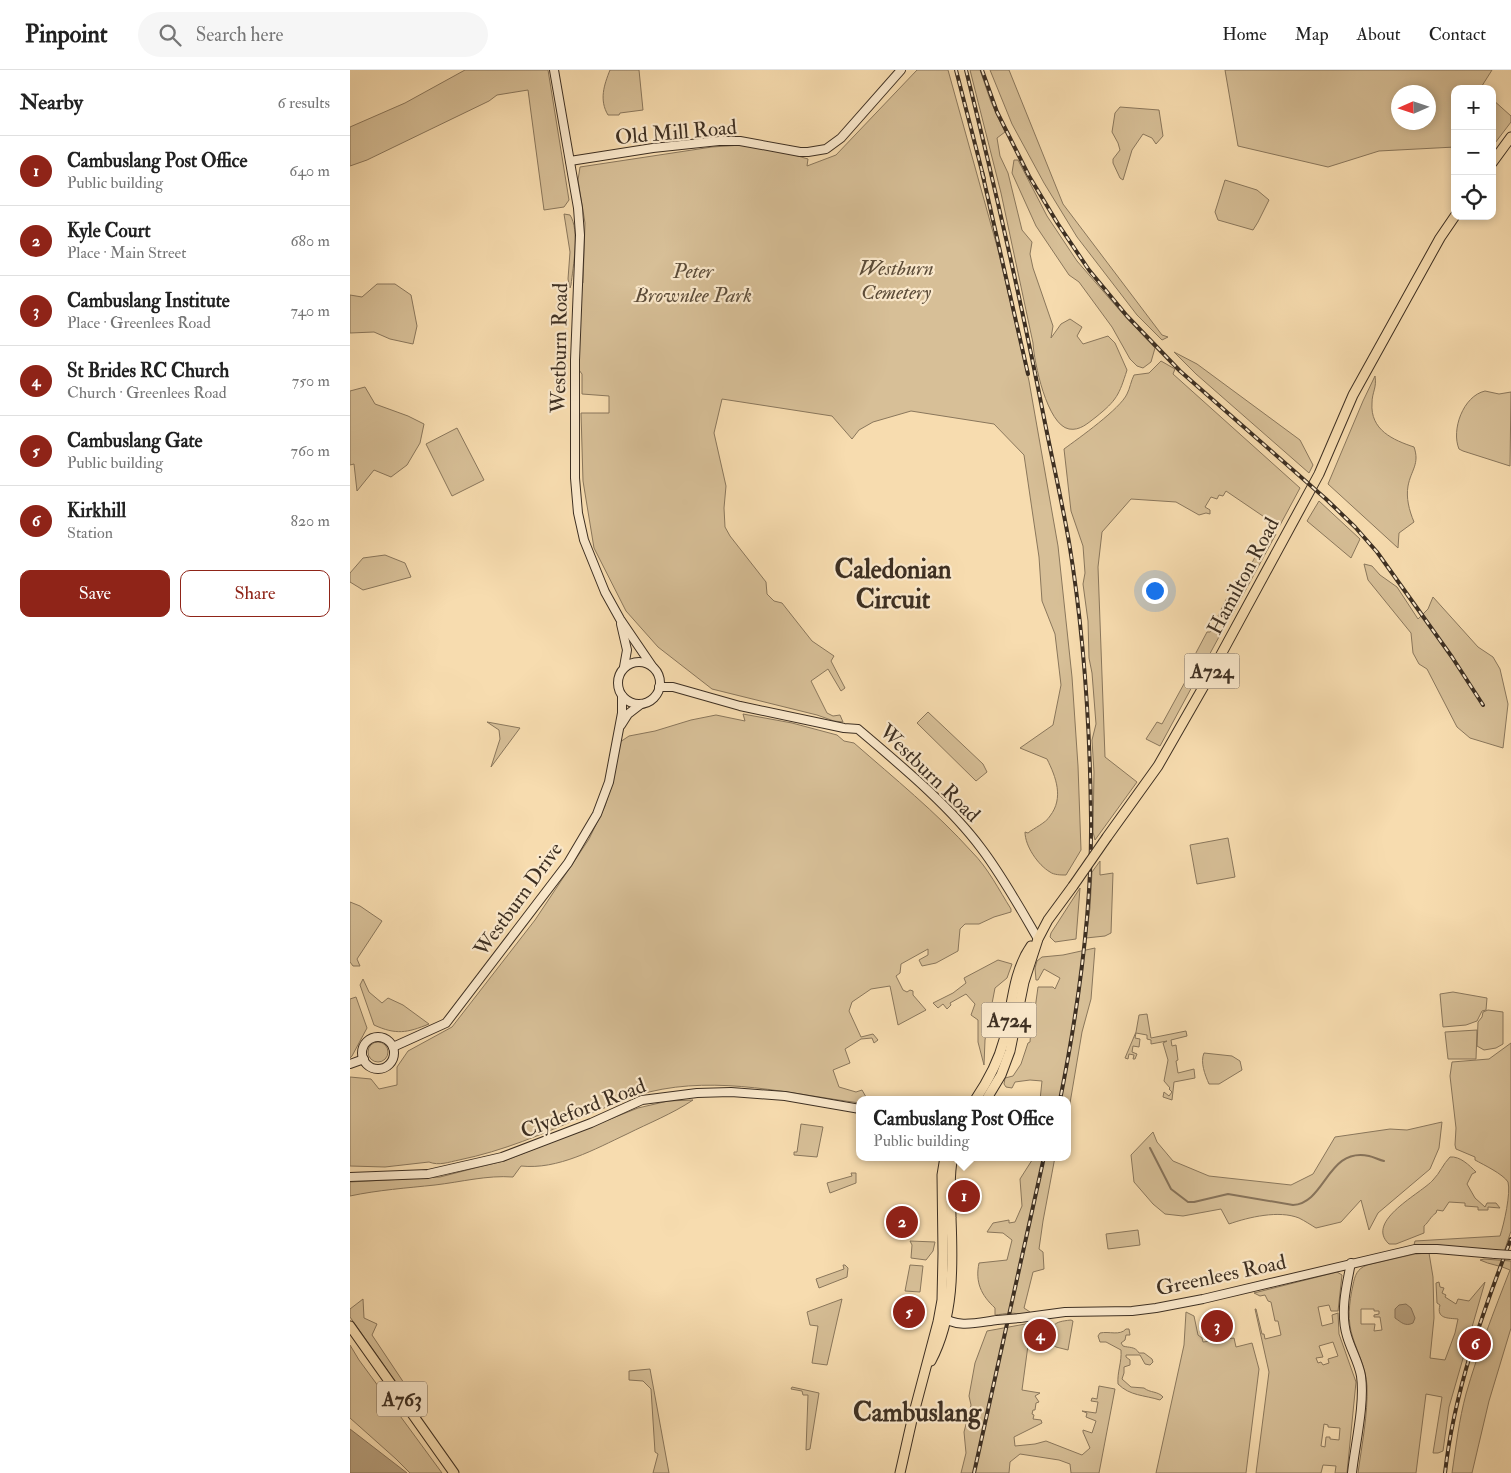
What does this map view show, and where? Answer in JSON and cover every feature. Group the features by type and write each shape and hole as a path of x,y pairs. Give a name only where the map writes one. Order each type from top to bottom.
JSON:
{"main road":[{"path":"1496,158 1511,137"},
{"name":"Hamilton Road","path":"988,1096 1001,1074 1010,1051 1024,982 1038,939 1048,920 1158,766 1205,684 1319,474 1353,395 1452,220"},
{"name":"Hamilton Road","path":"978,1096 997,1062 1021,967 1028,951 1038,939"},
{"path":"943,1317 942,1185 944,1161"},
{"path":"900,1473 924,1375 943,1317 951,1282 950,1180 952,1161"},
{"name":"A763","path":"350,1326 454,1473"}],"street":[{"name":"Westburn Road","path":"554,70 570,161 580,235 575,360 575,478 578,513 584,540 593,565 620,619 652,666 659,678 660,686 673,687 740,706 844,728 858,729 966,829 1006,883 1038,939"},
{"name":"Old Mill Road","path":"570,161 653,148 719,141 740,141 792,151 808,152 826,149 841,138 901,70"},
{"name":"Westburn Road","path":"620,619 627,650 624,668 618,679 618,688 622,696"},
{"path":"624,668 636,662 644,662 652,666"},
{"path":"622,696 628,701 641,704 653,698 660,686"},
{"name":"Westburn Drive","path":"393,1047 446,1023 568,863 597,814 608,782 622,713 622,696"},
{"name":"Westburn Drive","path":"617,731 628,714 641,704"},
{"path":"382,1037 387,1039 393,1047 392,1060 385,1067 375,1068 370,1066 364,1059 364,1045 372,1038 382,1037"},
{"path":"350,1064 364,1059"},
{"name":"Clydeford Road","path":"350,1177 428,1174 502,1157 591,1123 642,1100 697,1093 731,1092 785,1096 856,1108"},
{"name":"Greenlees Road","path":"943,1317 963,1324 1064,1312 1132,1311 1156,1308 1211,1297 1415,1248 1511,1255"},
{"path":"1351,1263 1343,1309 1346,1335 1359,1371 1361,1383 1361,1402 1352,1473"}],"green space":[{"path":"465,70 548,70 569,200 564,207 544,210 528,90 497,95 489,101 367,160 350,166 350,127 405,103"},
{"path":"610,70 639,70 643,110 620,113 619,115 608,115 603,98 604,87"},
{"path":"917,70 948,70 998,250 1029,381 1058,546 1072,677 1081,850 1066,875 1052,873 1041,865 1027,843 1025,832 1028,833 1048,819 1057,802 1058,795 1056,780 1047,759 1020,748 1053,725 1061,685 1055,634 1042,601 1039,557 1024,455 994,424 911,411 873,422 859,430 852,439 832,416 722,399 714,433 726,486 725,527 766,582 767,594 774,601 782,603 812,641 834,656 831,661 845,688 841,691 828,669 811,681 827,713 833,716 840,715 843,722 712,689 658,647 626,611 594,548 583,481 581,413 609,413 609,396 582,394 582,374 579,370 580,284 583,283 585,223 578,180 580,167 712,147 757,144 808,159 807,166 836,155"},
{"path":"970,70 980,70 991,102 1005,132 997,138 1000,156 1008,173 1022,230 1032,242 1030,254 1033,268 1053,326 1051,338 1061,324 1070,319 1082,327 1077,336 1083,344 1108,336 1115,343 1127,370 1113,401 1090,422 1077,429 1069,429 1061,425 1054,417 1043,392 1001,193"},
{"path":"990,70 1009,70 1063,204 1162,335 1168,337 1162,340 1137,315 1077,237 1044,183 1012,124"},
{"path":"1225,70 1492,70 1483,85 1451,85 1451,147 1379,151 1328,167 1238,146"},
{"path":"1496,103 1511,116 1511,122 1496,142"},
{"path":"1120,107 1159,110 1163,136 1156,144 1152,138 1143,134 1132,150 1123,180 1120,178 1113,163 1113,159 1120,150 1112,132 1115,113"},
{"path":"1014,160 1018,160 1047,216 1077,261 1155,348 1151,362 1143,368 1137,366 1130,359 1112,327 1079,282 1069,275 1036,226 1012,173"},
{"path":"1225,180 1257,190 1269,200 1253,230 1218,220 1215,212"},
{"path":"564,214 570,215 575,230 570,288 568,279 570,252"},
{"path":"377,284 395,284 411,295 417,326 413,344 390,339 374,332 350,333 350,295 362,297"},
{"path":"1174,352 1197,364 1300,440 1313,465 1309,473 1196,374"},
{"path":"1161,361 1175,369 1173,374 1300,488 1279,527 1226,491 1223,496 1219,495 1217,499 1211,497 1205,507 1210,510 1210,514 1199,515 1176,502 1131,499 1102,532 1098,567 1105,757 1137,782 1095,840 1093,832 1094,772 1092,740 1096,724 1089,658 1088,621 1083,584 1085,573 1083,546 1071,511 1064,449 1099,423 1123,400 1134,375 1149,373"},
{"path":"1375,376 1372,412 1375,420 1384,432 1398,441 1414,447 1416,453 1416,463 1407,491 1408,504 1414,522 1399,533 1398,548 1328,484"},
{"path":"365,387 375,404 424,424 420,443 407,465 391,477 374,470 357,491 354,464 350,465 350,391"},
{"path":"1485,391 1499,394 1511,392 1510,466 1459,449 1457,433 1461,415 1465,407 1477,394"},
{"path":"457,428 484,480 452,496 426,444"},
{"path":"1319,501 1360,539 1351,558 1307,521"},
{"path":"1276,534 1231,617 1225,619 1218,616 1227,598 1232,600 1261,546"},
{"path":"385,555 405,563 411,577 363,590 350,582 350,573 363,558"},
{"path":"1364,564 1372,566 1380,575 1397,587 1418,619 1428,609 1433,597 1478,647 1493,657 1500,669 1508,704 1503,748 1470,738 1457,727 1427,669 1419,664 1413,653 1411,633 1368,580"},
{"path":"1215,628 1220,630 1220,635 1160,746 1146,739 1157,722 1162,724 1191,671 1189,666 1207,632"},
{"path":"928,712 983,764 987,772 976,781 917,723"},
{"path":"743,714 792,723 837,735 844,741 854,743 944,823 978,858 1011,909 1011,912 979,924 965,924 960,929 958,951 936,963 922,966 919,960 928,955 928,949 901,964 900,973 896,976 903,990 907,992 913,991 913,995 926,1010 898,1025 890,986 871,989 852,1002 849,1011 861,1037 873,1034 878,1040 874,1043 872,1038 861,1039 845,1049 850,1063 833,1070 839,1087 856,1092 862,1090 865,1096 856,1096 856,1102 754,1088 702,1085 675,1087 633,1097 523,1141 491,1152 448,1163 429,1162 385,1167 350,1166 350,1077 371,1079 379,1089 397,1085 397,1067 408,1051 452,1027 535,920 589,839 605,806 613,780 620,742 629,736 716,715 745,721"},
{"path":"487,722 520,728 491,767 500,739 499,730"},
{"path":"1228,838 1235,877 1197,884 1190,845"},
{"path":"1100,861 1100,875 1113,873 1111,933 1105,936 1086,938 1092,872"},
{"path":"1080,888 1076,939 1055,942 1050,937 1051,933"},
{"path":"350,902 360,906 382,921 357,959 360,966 353,966 350,962"},
{"path":"1095,948 1091,999 1082,1032 1071,1097 1040,1096 1042,1081 1015,1082 1012,1088 1006,1087 1004,1084 1005,1078 1013,1076 1021,1064 1030,1042 1031,1028 1034,1025 1032,1024 1033,1018 1035,1018 1038,987 1053,987 1055,989 1060,978 1044,969 1038,980 1036,980 1035,968 1037,961 1042,957 1063,955"},
{"path":"998,960 1012,964 1007,978 995,988 985,1040 984,1065 978,1042 978,1020 971,1015 975,1004 966,994 950,1003 951,1005 947,1009 943,1004 938,1008 933,1003 953,993 966,983 964,978"},
{"path":"363,979 369,992 382,1003 388,998 403,1005 429,1024 401,1032 374,1025 360,985"},
{"path":"1453,992 1487,998 1486,1010 1482,1011 1477,1021 1466,1025 1443,1027 1440,994"},
{"path":"356,997 367,1028 350,1058 350,999"},
{"path":"1488,1010 1503,1012 1503,1044 1496,1048 1484,1050 1477,1046 1478,1022 1483,1012"},
{"path":"1147,1014 1151,1038 1186,1031 1187,1036 1171,1040 1172,1046 1176,1045 1178,1073 1194,1069 1195,1078 1174,1082 1172,1100 1163,1097 1164,1092 1169,1096 1172,1092 1164,1081 1168,1060 1163,1043 1167,1041 1151,1044 1151,1040 1147,1039 1147,1035 1136,1033 1135,1038 1140,1039 1139,1047 1133,1046 1132,1052 1137,1054 1135,1059 1133,1059 1134,1055 1129,1054 1128,1059 1125,1058 1136,1032 1139,1015"},
{"path":"1477,1030 1476,1059 1448,1059 1445,1032"},
{"path":"378,1042 385,1045 388,1052 385,1059 378,1062 371,1059 368,1052 371,1045"},
{"path":"1511,1043 1511,1231 1504,1252 1438,1245 1414,1245 1415,1241 1500,1236 1508,1201 1508,1182 1498,1173 1475,1160 1475,1157 1456,1149 1456,1128 1450,1076 1452,1062 1489,1059"},
{"path":"1204,1053 1232,1056 1240,1061 1242,1070 1219,1084 1209,1084 1203,1064"},
{"path":"693,1100 677,1110 576,1157 549,1165 521,1166 513,1177 484,1178 350,1196 350,1182 440,1177 504,1161 638,1108 668,1101"},
{"path":"1442,1122 1439,1148 1430,1169 1378,1213 1369,1230 1361,1200 1341,1222 1316,1228 1299,1218 1282,1215 1255,1217 1229,1224 1221,1209 1183,1216 1165,1214 1153,1204 1134,1182 1131,1155 1153,1132 1157,1142 1173,1161 1209,1176 1291,1185 1313,1174 1335,1137 1390,1129 1407,1130"},
{"path":"801,1124 823,1127 817,1157 794,1155 794,1152 797,1152"},
{"path":"1450,1157 1461,1159 1476,1172 1472,1174 1467,1184 1475,1198 1485,1207 1487,1203 1496,1203 1500,1208 1488,1207 1488,1210 1478,1210 1478,1207 1465,1206 1465,1203 1449,1202 1443,1211 1437,1210 1432,1216 1424,1226 1424,1233 1396,1244 1389,1244 1383,1235 1384,1226 1389,1217 1427,1186"},
{"path":"1031,1161 1054,1161 1039,1249 1043,1252 1044,1269 1033,1272 1024,1308 1030,1312 1028,1315 1024,1316 1014,1313 995,1315 995,1308 980,1288 978,1276 979,1263 1007,1260 1012,1240 1003,1233 987,1232 993,1223 1009,1220 1009,1223 1015,1222 1022,1206 1020,1179"},
{"path":"851,1173 856,1173 856,1183 830,1193 827,1183 852,1176"},
{"path":"1138,1230 1140,1245 1108,1249 1106,1234"},
{"path":"910,1241 935,1242 933,1251 926,1260 911,1258 912,1245"},
{"path":"1429,1253 1433,1277 1434,1318 1430,1358 1445,1360 1458,1319 1441,1315 1440,1305 1437,1303 1436,1283 1439,1282 1440,1287 1444,1288 1442,1293 1446,1295 1445,1297 1456,1304 1458,1299 1469,1301 1485,1282 1449,1407 1443,1451 1433,1453 1442,1397 1426,1394 1416,1473 1358,1473 1366,1418 1367,1386 1349,1319 1354,1281 1359,1270 1367,1265 1415,1254","holes":["1361,1309 1374,1309 1374,1311 1379,1311 1379,1314 1374,1315 1374,1317 1380,1317 1382,1330 1374,1331 1375,1324 1361,1324"]},
{"path":"1480,1260 1511,1261 1511,1328 1489,1401 1472,1473 1452,1473 1466,1394 1492,1316 1510,1270"},
{"path":"843,1265 848,1268 847,1277 819,1288 816,1279 844,1269"},
{"path":"910,1265 923,1266 920,1292 905,1291"},
{"path":"1337,1272 1342,1275 1338,1311 1331,1311 1329,1305 1318,1307 1322,1326 1333,1323 1332,1315 1338,1313 1339,1334 1356,1382 1347,1473 1335,1473 1336,1466 1323,1465 1321,1473 1256,1473 1269,1372 1255,1309 1265,1339 1281,1335 1278,1321 1275,1321 1271,1302 1268,1301 1265,1295 1260,1296 1254,1293","holes":["1333,1342 1338,1356 1328,1359 1329,1363 1323,1365 1321,1362 1318,1363 1316,1358 1323,1357 1319,1346","1324,1424 1328,1425 1328,1427 1340,1428 1339,1440 1326,1437 1325,1447 1321,1446"]},
{"path":"363,1299 364,1318 377,1324 372,1335 412,1395 407,1396 402,1391 350,1317 350,1309"},
{"path":"842,1299 827,1365 812,1363 818,1326 810,1325 807,1312"},
{"path":"1186,1312 1194,1316 1198,1335 1202,1338 1203,1342 1234,1338 1236,1347 1252,1343 1259,1369 1246,1473 1156,1473 1184,1345"},
{"path":"1073,1321 1068,1350 1056,1347 1049,1342 1054,1325"},
{"path":"1031,1323 1022,1390 1040,1393 1035,1396 1039,1402 1036,1403 1032,1414 1034,1415 1033,1419 1041,1420 1042,1423 1014,1437 1015,1446 1046,1441 1082,1455 1090,1448 1083,1430 1092,1433 1096,1421 1086,1417 1087,1413 1082,1411 1096,1413 1098,1402 1091,1401 1092,1398 1097,1399 1099,1386 1115,1389 1099,1473 1071,1473 1070,1464 1059,1460 1020,1454 1010,1462 1009,1473 961,1473 966,1453 964,1432 971,1405 969,1396 975,1363 987,1331"},
{"path":"1129,1329 1130,1335 1126,1335 1125,1340 1121,1343 1123,1346 1134,1348 1139,1353 1144,1353 1153,1362 1150,1365 1145,1364 1140,1355 1126,1355 1130,1360 1130,1365 1124,1367 1122,1379 1131,1387 1144,1388 1159,1394 1163,1397 1160,1400 1132,1393 1118,1384 1121,1350 1106,1342 1100,1342 1098,1336 1100,1333 1118,1333"},
{"path":"350,1345 442,1473 410,1473 350,1418"},
{"path":"650,1369 669,1473 653,1473 658,1454 655,1452 651,1389 643,1381 629,1380 629,1371"},
{"path":"792,1387 819,1393 810,1449 806,1450 808,1395 803,1395 802,1391 791,1389"}],"shaded area":[{"path":"1406,1304 1411,1308 1415,1318 1413,1323 1403,1324 1395,1318 1395,1309 1399,1305"},
{"path":"350,1429 407,1473 350,1473"}],"waterway":[{"path":"1150,1148 1171,1189 1188,1202 1228,1194 1293,1205 1304,1202 1313,1195 1335,1167 1344,1160 1355,1155 1369,1156 1384,1161"}],"railway":[{"path":"956,70 984,179"},
{"path":"966,70 1018,290 1069,542 1079,611 1088,714 1091,854 1083,960 1073,1031 1061,1096"},
{"path":"982,70 997,112 1029,176 1089,270 1127,316 1180,371 1326,499 1355,527 1377,552 1452,657 1483,705"},
{"path":"982,172 1028,374"},
{"path":"974,1473 1043,1161"},
{"path":"1445,1473 1455,1413 1470,1354 1511,1239"}],"place":[{"name":"Cambuslang Post Office","path":"964,1196"},
{"name":"Kyle Court","path":"902,1222"},
{"name":"Cambuslang Gate","path":"909,1312"},
{"name":"Cambuslang Institute","path":"1217,1326"},
{"name":"St Brides RC Church","path":"1040,1335"},
{"name":"Kirkhill","path":"1475,1344"}],"district":[{"name":"Caledonian Circuit","path":"893,584"},
{"name":"Cambuslang","path":"917,1412"}],"park label":[{"name":"Westburn Cemetery","path":"896,280"},
{"name":"Peter Brownlee Park","path":"693,283"}]}
